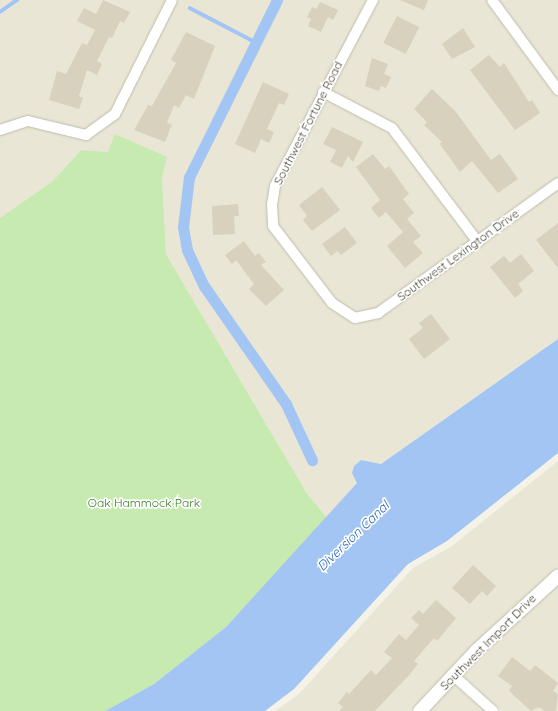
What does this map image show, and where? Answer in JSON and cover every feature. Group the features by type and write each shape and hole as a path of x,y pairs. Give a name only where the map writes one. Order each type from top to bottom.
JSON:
{"street":[{"path":"0,130 28,121 86,135 115,114 172,0"},
{"name":"Southwest Fortune Road","path":"354,318 332,303 273,226 275,186 323,92 373,0"},
{"path":"492,0 558,90"},
{"path":"323,92 392,128 478,242"},
{"name":"Southwest Lexington Drive","path":"354,318 378,313 558,183"},
{"name":"Southwest Import Drive","path":"419,711 526,602 558,575"},
{"path":"454,675 493,711"}],"shaded area":[{"path":"0,0 558,0 558,339 381,464 361,460 354,466 357,483 327,518 306,492 166,254 162,177 108,152 81,150 53,181 0,218"},
{"path":"558,461 558,567 472,646 410,711 275,711 299,694 413,568 452,546"},
{"path":"558,582 558,711 502,711 462,675"},
{"path":"454,684 467,696 485,711 428,711"}],"green space":[{"name":"Oak Hammock Park","path":"115,134 167,157 162,177 166,254 306,492 327,518 226,627 154,684 105,711 0,711 0,218 53,181 81,150 108,152"}],"water":[{"name":"Diversion Canal","path":"558,339 558,453 447,541 408,564 294,689 265,711 105,711 154,684 226,627 357,483 352,473 354,466 361,460 381,464"}],"building":[{"path":"103,0 130,12 124,23 120,21 112,38 109,37 97,61 102,64 97,75 87,70 79,96 83,98 79,109 49,100 57,71 66,74 82,43 87,45 95,30 77,21 84,8 96,14"},
{"path":"400,0 428,0 424,10"},
{"path":"320,2 338,10 333,20 328,17 321,32 308,26 311,19 307,17 312,7 317,9"},
{"path":"397,16 419,27 406,54 383,43"},
{"path":"463,28 475,47 452,59 442,44"},
{"path":"186,32 215,46 194,99 186,95 179,108 174,105 167,123 172,124 165,142 134,130 148,105 152,106 176,63 171,60"},
{"path":"489,55 500,67 504,63 529,102 532,100 540,113 515,130 470,70"},
{"path":"372,58 388,64 384,74 391,77 386,88 381,86 379,91 365,86"},
{"path":"263,82 289,94 284,105 279,103 267,129 274,132 269,143 261,139 255,153 235,144"},
{"path":"432,89 456,112 491,160 500,154 518,179 498,193 472,161 460,172 440,144 442,142 424,125 427,122 414,109"},
{"path":"332,127 363,142 353,162 348,156 342,168 330,162 336,150 323,144"},
{"path":"373,154 385,169 389,166 409,194 403,199 414,213 407,219 421,236 413,242 423,253 405,268 387,246 403,232 386,212 379,218 371,208 380,200 356,167"},
{"path":"322,187 340,210 312,231 303,220 307,216 299,205"},
{"path":"238,204 239,216 234,216 235,234 213,235 212,206"},
{"path":"558,223 558,268 536,240"},
{"path":"345,227 357,243 341,255 338,251 331,256 322,244"},
{"path":"244,241 255,256 259,253 266,262 261,265 284,290 266,306 249,289 254,284 236,260 232,264 225,255"},
{"path":"521,254 534,271 518,284 523,291 515,298 490,267 504,256 510,263"},
{"path":"431,314 450,339 424,359 409,339 423,328 419,323"},
{"path":"473,565 496,586 487,596 482,591 470,604 452,588"},
{"path":"436,600 456,618 437,641 434,638 414,661 418,664 410,674 375,711 339,711 343,707 338,703 347,692 349,694 371,670 376,675 392,658 384,652 399,634 406,640 419,625 411,618 419,610 423,614"},
{"path":"512,657 530,671 535,665 558,683 553,691 558,694 556,711 545,711 539,707 531,711 509,691 512,686 498,676"}],"waterway":[{"path":"0,12 17,0"},
{"path":"277,0 189,177 183,227 187,250 204,286 286,404 312,460"},
{"path":"190,8 255,42"}]}
